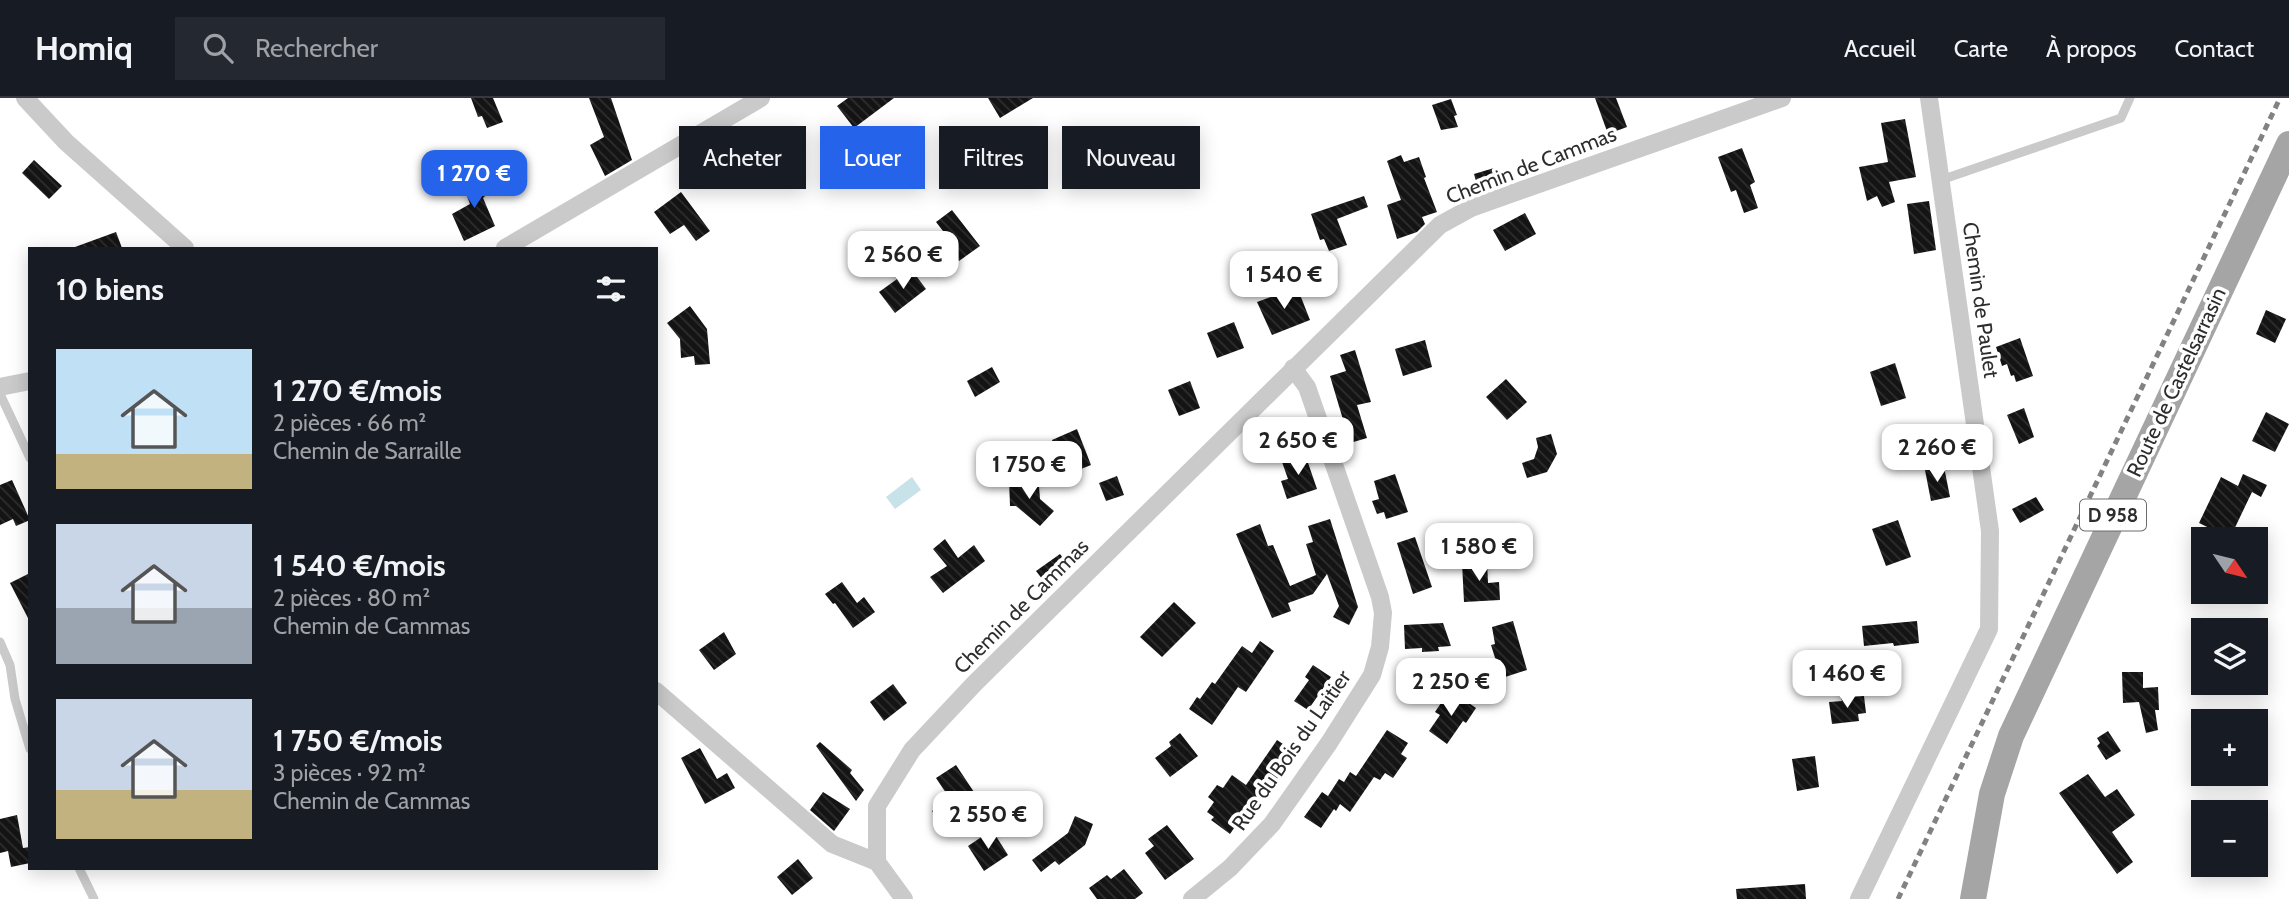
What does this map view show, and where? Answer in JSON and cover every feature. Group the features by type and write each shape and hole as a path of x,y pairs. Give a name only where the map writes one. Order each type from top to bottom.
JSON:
{"main road":[{"name":"Route de Castelsarrasin","path":"1973,899 1992,794 2011,736 2289,144"}],"street":[{"path":"25,98 66,142 184,247"},
{"path":"508,247 761,98"},
{"name":"Chemin de Cammas","path":"877,862 877,806 912,750 975,683 1440,225 1471,208 1782,98"},
{"name":"Chemin de Paulet","path":"1859,899 1989,629 1990,531 1929,98"},
{"name":"Rue du Bois du Laitier","path":"1192,899 1230,868 1272,824 1329,743 1372,675 1380,647 1383,613 1380,597 1307,387 1293,368"},
{"path":"0,387 28,381"},
{"path":"658,693 831,844 877,862 904,899"}],"lane":[{"path":"1941,180 2121,118 2130,98"},
{"path":"0,394 28,454"},
{"path":"0,642 10,665 15,699 28,742"},
{"path":"80,870 94,899"}],"water":[{"path":"912,477 921,490 895,509 886,497"}],"building":[{"path":"471,98 493,98 503,122 487,128 482,116 478,117"},
{"path":"589,98 611,98 632,160 605,176 590,145 604,137"},
{"path":"848,98 894,98 857,126 852,126 837,106"},
{"path":"988,98 1033,98 1000,118"},
{"path":"1595,98 1616,98 1627,127 1608,134"},
{"path":"1451,99 1458,127 1441,130 1432,105"},
{"path":"1905,119 1916,177 1889,182 1895,202 1882,207 1877,196 1867,201 1859,167 1888,162 1881,123"},
{"path":"1742,148 1755,182 1750,185 1758,208 1744,213 1736,190 1731,192 1718,157"},
{"path":"1401,155 1404,162 1419,157 1437,212 1422,217 1425,224 1417,232 1397,239 1387,205 1401,200 1387,161"},
{"path":"34,160 62,186 49,199 22,173"},
{"path":"1494,168 1499,186 1479,193 1474,174"},
{"path":"477,172 486,195 483,198 495,226 464,241 452,214 470,204 461,181"},
{"path":"681,192 710,231 696,241 684,225 670,234 654,212"},
{"path":"1364,196 1368,207 1337,219 1347,245 1329,251 1324,239 1320,240 1311,214"},
{"path":"1929,201 1936,250 1914,254 1907,204"},
{"path":"952,210 980,246 959,261 945,244 950,240 936,222"},
{"path":"1525,213 1536,234 1505,251 1493,230"},
{"path":"116,232 122,247 75,247"},
{"path":"911,269 926,289 895,313 879,292"},
{"path":"1297,287 1310,320 1272,335 1257,302"},
{"path":"690,306 707,329 710,364 695,365 694,356 681,358 680,339 667,323"},
{"path":"2266,310 2286,319 2275,343 2256,334"},
{"path":"1234,322 1244,348 1217,358 1207,333"},
{"path":"2020,338 2033,376 2016,382 2007,364 2002,366 1996,347"},
{"path":"1425,340 1432,367 1403,376 1395,349"},
{"path":"1355,350 1371,402 1357,405 1367,438 1350,443 1330,376 1346,371 1340,355"},
{"path":"1895,363 1906,398 1881,406 1870,372"},
{"path":"992,367 1000,382 975,397 967,381"},
{"path":"1506,379 1527,402 1507,420 1486,397"},
{"path":"1190,381 1200,408 1179,416 1168,390"},
{"path":"2024,408 2034,437 2019,444 2007,415"},
{"path":"2266,412 2289,424 2275,452 2252,441"},
{"path":"1077,429 1091,465 1066,475 1052,440"},
{"path":"1551,434 1557,454 1547,472 1527,478 1522,463 1534,459 1538,447 1536,438"},
{"path":"1305,454 1317,489 1287,499 1281,481 1288,479 1282,462"},
{"path":"1944,467 1950,497 1931,501 1925,470"},
{"path":"1395,474 1408,512 1386,519 1384,512 1377,514 1372,501 1379,499 1374,481"},
{"path":"2243,474 2267,485 2261,497 2252,492 2235,527 2207,527 2199,523 2221,477 2238,486"},
{"path":"1117,476 1124,495 1106,501 1099,483"},
{"path":"12,480 28,521 16,526 13,519 0,525 0,485"},
{"path":"1009,480 1025,480 1025,487 1039,486 1040,499 1054,511 1040,526 1016,506 1010,506"},
{"path":"2036,497 2044,510 2020,523 2012,509"},
{"path":"1330,519 1358,607 1349,625 1333,617 1339,606 1327,574 1313,594 1288,603 1291,611 1272,618 1236,534 1260,524 1268,546 1273,545 1290,586 1316,575 1306,544 1313,542 1308,526"},
{"path":"1898,520 1911,557 1886,566 1872,529"},
{"path":"1415,537 1432,587 1413,594 1397,543"},
{"path":"945,539 958,558 974,545 985,561 943,593 930,577 947,566 933,549"},
{"path":"1060,554 1070,567 1046,584 1036,571"},
{"path":"1487,561 1488,583 1499,582 1500,600 1464,602 1462,563"},
{"path":"28,574 28,618 10,583"},
{"path":"842,582 857,603 864,597 875,612 853,628 825,594"},
{"path":"1174,602 1196,623 1162,657 1140,637"},
{"path":"1513,621 1527,670 1505,677 1500,660 1496,661 1491,645 1495,644 1492,627"},
{"path":"1917,621 1919,643 1864,646 1862,626"},
{"path":"1443,623 1451,646 1438,647 1439,651 1405,649 1404,625"},
{"path":"724,632 736,654 714,670 699,650"},
{"path":"1260,641 1274,651 1246,692 1238,687 1212,725 1189,709 1212,682 1215,684 1242,646 1252,653"},
{"path":"1313,665 1331,677 1308,710 1294,701 1309,680 1305,677"},
{"path":"2122,672 2143,672 2143,688 2158,687 2159,710 2155,710 2158,730 2146,733 2139,702 2123,703"},
{"path":"893,684 907,703 884,721 870,702"},
{"path":"1456,694 1476,708 1447,744 1429,731 1440,715 1435,712 1443,700 1449,704"},
{"path":"1864,696 1866,713 1858,714 1859,721 1832,724 1829,702"},
{"path":"1387,730 1408,743 1401,754 1407,758 1393,778 1385,773 1380,780 1374,777 1350,812 1340,804 1321,828 1304,817 1322,792 1328,796 1339,779 1344,782 1350,772 1356,776"},
{"path":"2108,731 2121,751 2106,760 2097,746 2100,743 2097,738"},
{"path":"1180,733 1198,756 1170,777 1155,758 1171,746 1169,742"},
{"path":"1277,740 1295,752 1275,782 1272,780 1230,834 1211,820 1214,817 1207,812 1214,802 1208,797 1217,785 1223,788 1232,775 1246,785"},
{"path":"820,742 852,770 850,773 864,790 856,801 816,746"},
{"path":"700,748 717,779 727,773 735,788 705,804 681,758"},
{"path":"1815,756 1819,787 1797,791 1792,759"},
{"path":"956,765 980,801 942,826 932,811 950,799 936,778"},
{"path":"2088,774 2105,797 2117,789 2135,815 2112,832 2133,862 2117,874 2059,793"},
{"path":"823,792 850,809 834,831 810,810"},
{"path":"17,815 23,848 28,847 28,863 11,867 8,851 0,853 0,819"},
{"path":"1075,816 1093,824 1085,845 1059,865 1055,861 1041,872 1032,860 1068,833"},
{"path":"1167,825 1194,859 1165,880 1145,853 1154,846 1148,839"},
{"path":"992,830 1008,855 984,871 968,846"},
{"path":"798,859 813,878 792,895 777,877"},
{"path":"1124,869 1143,893 1135,899 1097,899 1089,888 1107,875 1111,879"},
{"path":"1805,884 1806,899 1737,899 1736,889"}],"railway":[{"path":"1898,899 2280,98"}]}
